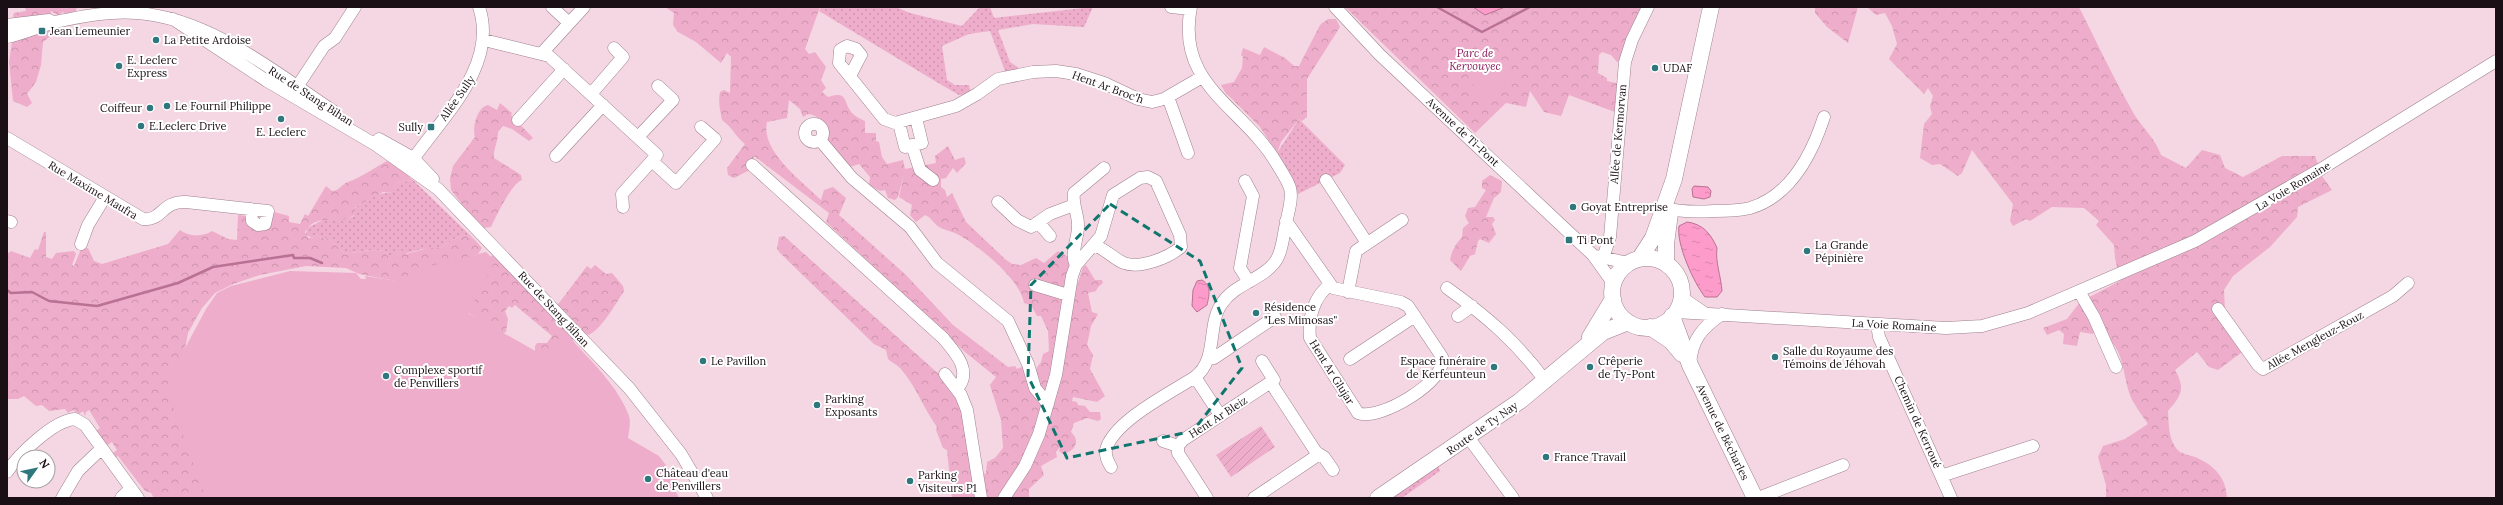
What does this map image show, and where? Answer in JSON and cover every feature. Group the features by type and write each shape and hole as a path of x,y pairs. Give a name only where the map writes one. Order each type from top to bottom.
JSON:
{"main road":[{"path":"1666,263 1668,209 1711,7"},
{"path":"1634,261 1653,258 1666,263 1678,278 1677,308 1658,325 1640,327 1628,322 1618,312 1613,299 1613,283 1619,272 1634,261 1653,238 1668,209"},
{"name":"Route de Ty Nay","path":"1579,351 1597,327 1613,299"},
{"name":"Avenue de Bécharles","path":"1677,308 1690,365"},
{"name":"Route de Ty Nay","path":"1378,498 1468,438 1546,382 1579,351 1607,329 1628,322"},
{"name":"Avenue de Bécharles","path":"1650,327 1675,344 1690,365 1757,498"}],"street":[{"path":"297,87 324,46 335,38 355,7"},
{"name":"Allée Sully","path":"410,162 466,87 478,64 484,40 484,25 479,7"},
{"path":"552,7 568,23"},
{"path":"542,53 584,7"},
{"path":"1111,467 1106,457 1106,450 1124,425 1196,377 1205,367 1208,359 1221,304 1270,267 1278,258 1290,193 1286,179 1262,142 1211,91 1202,78 1190,41 1191,8 1171,7"},
{"name":"Avenue de Ti-Pont","path":"1335,7 1380,55 1599,259 1613,283"},
{"name":"Allée de Kermorvan","path":"1599,259 1610,237 1625,62 1632,40 1648,7"},
{"name":"Rue de Stang Bihan","path":"7,37 87,12 159,11 267,81 381,149 392,151 428,172 438,189 492,251 625,383 648,418 686,461 707,498"},
{"name":"Rue de Stang Bihan","path":"173,19 197,26 263,65 373,136 410,162"},
{"name":"Rue de Stang Bihan","path":"7,25 62,20"},
{"path":"484,40 542,53 549,56 657,156 622,194 623,207"},
{"path":"591,94 624,58 614,48"},
{"name":"La Voie Romaine","path":"1677,308 1722,314 1951,328 1982,326 2028,313 2172,253 2220,228 2322,169 2496,60"},
{"path":"263,65 267,81 282,84 318,107 329,108"},
{"path":"518,120 564,69"},
{"name":"Hent Ar Broc'h","path":"899,123 956,106 977,94 998,79 1044,71 1086,77 1142,101 1157,101 1168,97 1202,78"},
{"path":"850,76 884,119 892,123 899,123 905,147 922,142 916,118"},
{"path":"638,137 673,100 658,86"},
{"path":"1168,97 1188,153"},
{"path":"556,156 603,105"},
{"path":"1668,209 1734,211 1754,206 1770,198 1793,178 1804,163 1824,117"},
{"path":"652,161 676,183 715,139 701,126"},
{"name":"Rue Maxime Maufra","path":"7,138 138,217 146,219 157,216 168,205 179,202 251,209"},
{"path":"820,140 852,178 910,227 941,266 1008,321 1028,364 1035,388 1048,404"},
{"path":"912,145 920,170 933,180"},
{"path":"752,166 943,338 958,358 964,371 963,381 957,389"},
{"path":"1004,498 1033,449 1056,375 1068,295 1076,265 1074,254 1078,222 1074,205 1077,189 1104,168"},
{"path":"1076,265 1094,245 1102,233 1113,195 1140,178 1148,177 1156,181 1180,235 1180,247 1154,260 1131,264 1120,261 1107,250 1094,245"},
{"path":"1326,180 1367,243"},
{"path":"1245,181 1253,198 1240,268 1249,282"},
{"path":"81,244 88,225 105,197"},
{"path":"998,202 1013,217 1031,227 1052,212 1074,205"},
{"path":"1348,292 1356,252 1402,220"},
{"path":"1286,221 1330,285 1335,289 1401,302 1408,306 1415,316"},
{"path":"1038,222 1050,236"},
{"path":"1599,259 1634,261"},
{"name":"Allée Mengleuz-Rouz","path":"2218,309 2258,365 2264,369 2393,296 2408,283"},
{"path":"1035,285 1068,295"},
{"name":"Hent Ar Glujar","path":"1330,285 1321,292 1316,301 1310,327 1310,338 1358,413 1371,414 1390,409 1430,382 1439,372 1443,362 1415,316 1350,359"},
{"path":"1447,288 1472,306 1523,351 1546,382"},
{"path":"2080,292 2091,310 2116,367"},
{"path":"1458,316 1472,306"},
{"path":"1690,365 1692,350 1699,333 1722,314"},
{"path":"1208,359 1214,358 1275,317"},
{"name":"Chemin de Kerroué","path":"1877,324 1879,337 1951,498"},
{"path":"1262,362 1274,380 1271,383 1318,455 1324,457 1333,470"},
{"path":"945,374 957,389 969,418 981,498"},
{"name":"Hent Ar Bleiz","path":"1196,377 1220,415"},
{"name":"Hent Ar Bleiz","path":"1208,498 1178,453 1178,446 1183,440 1271,383"},
{"path":"7,472 28,448 58,425 70,419 83,423 138,498"},
{"path":"1468,438 1513,498"},
{"name":"Hent Ar Bleiz","path":"1163,441 1178,446"},
{"path":"62,498 78,471 101,449"},
{"name":"Chemin de Kerroué","path":"1943,480 2031,450"},
{"path":"1254,498 1318,455"},
{"path":"1757,498 1778,495 1843,465"},
{"path":"121,498 131,488"}],"highlighted area":[{"path":"1110,204 1200,261 1242,368 1193,431 1067,458 1028,376 1031,285"}],"green space":[{"path":"25,7 77,7 75,14 68,15 63,12 58,15 51,11 50,17 15,20 13,16 14,13 26,11"},
{"path":"665,7 820,7 805,49 809,54 815,52 826,67 821,80 826,88 822,92 828,97 835,95 842,96 853,114 865,121 865,133 876,133 876,141 879,142 882,157 887,164 903,160 905,169 936,163 935,156 948,146 955,160 964,157 966,163 957,173 953,168 946,178 941,179 941,187 945,190 947,197 952,193 966,222 1005,259 1012,264 1021,265 1036,258 1044,263 1058,251 1070,258 1070,307 1083,267 1086,265 1095,280 1102,280 1103,283 1096,291 1088,293 1092,312 1098,314 1091,326 1087,345 1093,355 1090,369 1105,396 1097,402 1073,397 1072,401 1077,402 1078,405 1085,406 1090,412 1100,412 1101,419 1098,421 1087,418 1074,423 1071,432 1076,439 1075,445 1071,451 1063,454 1059,451 1060,447 1056,452 1057,457 1041,466 1044,475 1029,489 1029,497 952,498 947,450 943,448 936,430 937,427 911,382 900,368 888,359 886,350 874,344 780,253 777,249 779,237 784,236 951,385 958,393 982,476 986,473 987,462 995,458 1003,448 1001,420 990,385 996,377 965,352 826,222 829,213 754,156 752,169 734,178 728,175 727,168 745,144 722,120 720,109 720,92 724,90 730,93 731,57 727,53 721,63 696,42 678,32 673,25 674,13","holes":["789,100 800,109 803,117 808,114 814,115 821,121 831,146 850,167 859,164 870,177 869,185 880,191 885,190 888,198 895,200 898,197 904,174 899,197 912,205 910,215 916,222 925,215 927,216 939,227 957,234 976,246 1007,274 1021,294 1024,303 1031,305 1037,316 1041,316 1048,331 1049,351 1043,354 1041,362 1030,377 1024,366 1017,369 1015,366 1008,367 953,325 906,275 839,215 846,198 833,187 824,190 821,200 794,175 776,155 770,144 767,133 767,122 787,118"]},
{"path":"821,7 896,7 910,13 962,26 980,7 990,7 994,18 1093,7 1084,27 1033,24 998,30 1010,62 1019,68 1005,71 990,31 969,34 942,46 947,80 955,85 969,85 970,91 967,95 959,95 819,11"},
{"name":"Parc de Kervouyec","path":"1345,7 1644,7 1620,60 1617,62 1611,55 1602,52 1599,55 1598,73 1607,78 1607,81 1620,84 1615,112 1569,95 1561,116 1544,112 1530,91 1526,107 1506,103 1475,133"},
{"path":"1815,7 1858,7 1848,43 1827,27 1815,13"},
{"path":"1867,7 2079,7 2134,114 2156,144 2161,155 2186,168 2202,150 2220,155 2225,168 2243,177 2282,156 2315,156 2322,176 2332,190 2298,207 2297,217 2270,247 2233,276 2224,290 2225,310 2245,350 2218,370 2209,367 2197,352 2175,370 2181,387 2179,396 2168,411 2169,427 2173,443 2180,452 2202,460 2218,473 2224,484 2227,498 2106,498 2106,485 2098,457 2103,446 2125,439 2148,424 2130,394 2122,362 2113,344 2105,337 2094,332 2093,334 2080,332 2077,346 2063,344 2064,334 2059,330 2047,335 2043,328 2067,319 2080,302 2120,281 2114,245 2096,225 2099,221 2084,208 2052,207 2030,221 2026,219 2013,226 2010,221 2013,204 1972,150 1962,173 1958,176 1940,164 1932,165 1920,158 1924,124 1932,114 1930,106 1933,96 1928,88 1924,94 1889,59 1897,44 1892,26 1885,13 1876,15"},
{"path":"1328,19 1336,19 1340,27 1307,79 1307,117 1302,121 1299,119 1281,142 1277,153 1260,127 1225,92 1221,85 1234,82 1242,68 1243,57 1241,55 1243,48 1260,55 1264,47 1285,58 1294,66 1299,66 1320,25"},
{"path":"50,31 52,35 43,42 41,65 36,82 27,94 32,103 27,107 13,101 9,62 12,42 35,32"},
{"path":"1498,58 1516,74 1489,103 1471,87"},
{"path":"500,103 512,113 511,115 533,138 529,141 512,129 503,126 498,132 494,158 521,175 522,180 518,182 509,193 491,227 484,228 474,220 451,190 450,178 453,166 475,137 474,128 478,114 488,105 497,110"},
{"path":"1299,119 1345,165 1340,173 1298,194 1293,180 1277,153"},
{"path":"387,161 410,174 409,177 413,180 397,183 393,193 383,192 354,208 356,213 351,217 345,219 323,220 310,225 305,232 308,238 312,238 315,235 331,240 345,254 370,250 385,251 389,258 400,249 406,254 428,248 441,248 454,239 466,235 474,239 482,248 478,254 401,282 359,274 346,268 306,266 260,275 233,284 215,293 202,308 188,333 184,354 229,498 154,498 151,493 145,491 118,456 113,459 110,455 117,450 112,442 106,446 96,431 100,428 89,410 86,412 85,416 83,411 79,414 73,410 68,413 65,409 49,411 42,405 36,406 24,396 18,399 7,399 7,254 11,251 30,258 35,249 38,250 44,232 46,232 46,257 52,259 56,253 74,251 76,254 72,265 74,266 81,249 88,248 94,261 102,264 168,244 180,230 191,235 200,235 212,231 228,239 237,240 238,215 247,216 250,224 273,218 274,212 289,216 289,222 300,224 305,214 308,216 326,186 332,191 337,190 346,183"},
{"path":"1490,175 1502,181 1501,192 1494,198 1486,217 1493,217 1495,220 1492,224 1496,234 1489,243 1480,239 1478,241 1475,254 1470,256 1461,271 1450,260 1451,256 1454,247 1462,237 1463,228 1469,223 1465,216 1468,208 1475,207 1486,190 1482,188 1482,181"},
{"path":"413,180 474,239 466,235 454,239 441,248 422,249 389,258 385,251 369,250 345,254 331,240 315,235 312,238 306,235 307,228 323,220 350,218 354,216 354,208 377,195 392,193 397,183"},
{"name":"Complexe sportif de Penvillers","path":"486,252 495,261 468,313 539,353 546,349 549,352 569,336 611,385 625,406 630,418 628,438 659,456 677,480 675,490 679,498 206,498 168,393 168,380 206,309 217,293 231,286 290,271 356,273 361,279 366,279 365,276 397,281 422,268"},
{"path":"495,254 550,309 559,303 587,266 591,269 595,265 606,274 612,273 623,286 624,291 608,315 599,327 589,335 576,328 571,322 568,314 564,313 575,334 572,342 599,369 618,394 625,407 628,418 628,428 570,363 535,352 535,346 537,343 547,343 552,336 515,305 512,308 509,306 505,311 508,319 506,332 501,334 461,308 488,258"},
{"path":"1261,426 1275,447 1231,477 1216,455"},
{"path":"1438,465 1440,471 1402,498 1389,498"}],"water":[{"path":"1473,7 1505,7 1485,15"},
{"path":"1694,186 1708,187 1711,191 1710,197 1704,199 1693,197 1692,189"},
{"path":"1687,222 1698,225 1706,230 1717,248 1717,259 1722,291 1717,297 1705,297 1691,273 1683,253 1680,243 1679,226"},
{"path":"1202,280 1209,288 1207,305 1197,312 1192,306 1193,290 1197,281"}],"waterway":[{"path":"1437,7 1482,32 1530,7"},
{"path":"7,290 11,293 32,292 49,301 97,306 178,283 213,267 293,255 294,258 310,258 322,263"}],"place":[{"name":"Jean Lemeunier","path":"42,31"},
{"name":"La Petite Ardoise","path":"156,40"},
{"name":"E. Leclerc Express","path":"119,66"},
{"name":"UDAF","path":"1655,68"},
{"name":"Le Fournil Philippe","path":"167,106"},
{"name":"Coiffeur","path":"150,108"},
{"name":"E. Leclerc","path":"281,119"},
{"name":"E.Leclerc Drive","path":"141,126"},
{"name":"Sully","path":"431,127"},
{"name":"Goyat Entreprise","path":"1573,207"},
{"name":"Ti Pont","path":"1569,240"},
{"name":"La Grande Pépinière","path":"1807,251"},
{"name":"Résidence \"Les Mimosas\"","path":"1256,313"},
{"name":"Salle du Royaume des Témoins de Jéhovah","path":"1775,357"},
{"name":"Le Pavillon","path":"703,361"},
{"name":"Espace funéraire de Kerfeunteun","path":"1494,367"},
{"name":"Crêperie de Ty-Pont","path":"1590,367"},
{"name":"Complexe sportif de Penvillers","path":"386,376"},
{"name":"Parking Exposants","path":"817,405"},
{"name":"France Travail","path":"1546,457"},
{"name":"Château d'eau de Penvillers","path":"648,479"},
{"name":"Parking Visiteurs P1","path":"910,481"}]}
